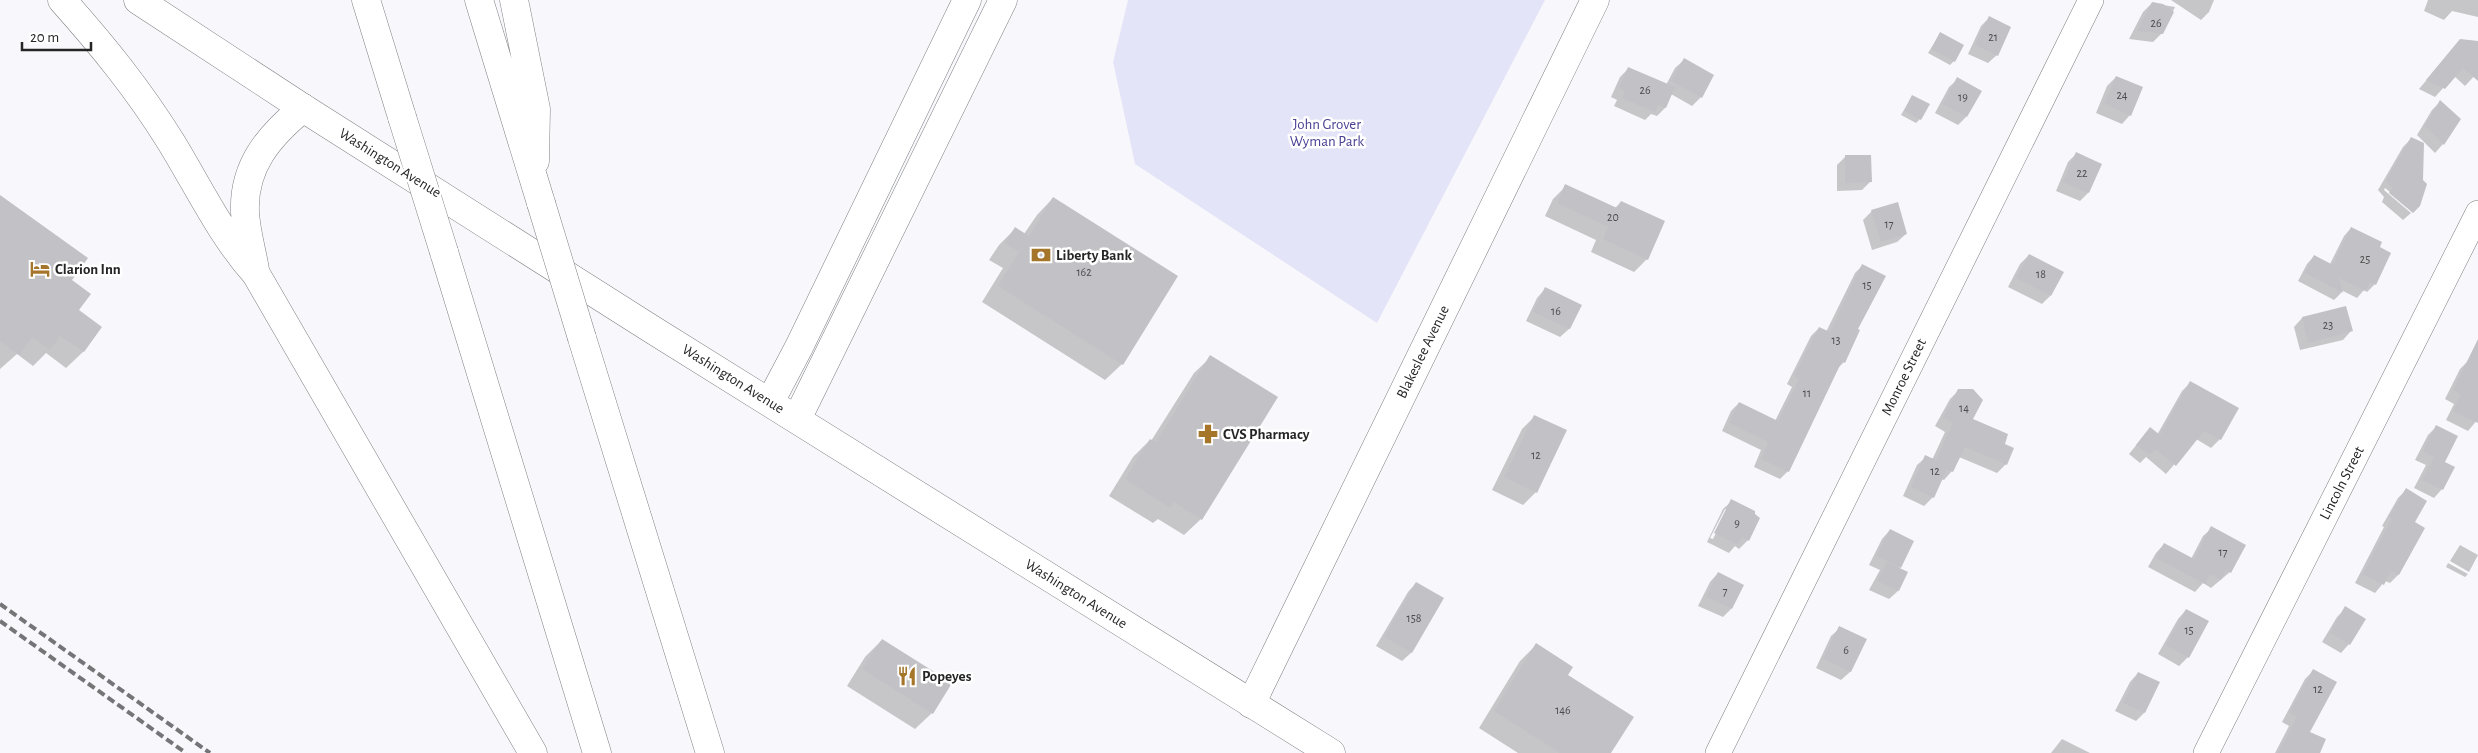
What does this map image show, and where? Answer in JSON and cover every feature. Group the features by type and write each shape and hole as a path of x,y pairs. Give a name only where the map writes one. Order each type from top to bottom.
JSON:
{"main road":[{"path":"62,0 112,56 144,100 232,244 256,274 533,753"},
{"name":"Washington Avenue","path":"138,0 303,108 1331,753"},
{"path":"366,0 597,753"},
{"path":"479,0 710,753"},
{"path":"514,0 536,110 537,191"},
{"path":"770,402 799,348 967,0"},
{"path":"797,419 1003,0"},
{"name":"Blakeslee Avenue","path":"1251,704 1595,0"},
{"path":"256,274 245,214 249,176 267,142 303,108"}],"street":[{"name":"Monroe Street","path":"1718,753 2091,0"},
{"name":"Lincoln Street","path":"2206,753 2478,213"}],"green space":[{"name":"John Grover Wyman Park","path":"1128,0 1545,0 1377,323 1135,164 1113,62"}],"building":[{"path":"2152,2 2163,4 2174,12 2163,34 2137,31"},
{"path":"1989,16 2011,27 1998,56 1975,45"},
{"path":"1940,32 1964,45 1955,62 1931,49"},
{"path":"2460,39 2478,41 2478,81 2463,68 2445,89 2426,80"},
{"path":"1684,58 1714,75 1702,98 1671,81"},
{"path":"1628,67 1675,87 1666,108 1658,105 1655,112 1622,98 1625,91 1619,88"},
{"path":"2116,76 2143,87 2131,116 2104,104"},
{"path":"1957,77 1982,91 1967,117 1943,104"},
{"path":"1912,95 1930,104 1921,120 1904,111"},
{"path":"2440,100 2461,119 2444,145 2425,126"},
{"path":"2411,137 2424,143 2423,180 2427,184 2420,206 2413,213 2389,193 2392,188 2386,181"},
{"path":"2076,152 2102,164 2089,193 2063,182"},
{"path":"1845,155 1871,155 1872,182 1845,183"},
{"path":"1565,184 1617,208 1621,201 1665,221 1648,260 1603,239 1608,227 1557,203"},
{"name":"Clarion Inn","path":"0,195 88,258 72,280 91,294 79,310 102,327 84,352 60,336 50,350 32,337 19,355 0,341"},
{"path":"1053,197 1178,276 1123,365 998,286 1019,252 1005,243 1015,227 1029,236"},
{"path":"1898,202 1907,234 1881,242 1871,210"},
{"path":"2351,227 2382,242 2380,247 2391,253 2376,285 2370,282 2365,291 2339,278 2343,293 2305,273 2314,255 2333,265"},
{"path":"2029,254 2064,272 2051,296 2016,278"},
{"path":"1862,264 1886,276 1858,329 1860,330 1845,363 1842,361 1789,472 1761,459 1768,442 1729,423 1739,402 1778,421 1799,379 1794,376 1819,327 1830,332"},
{"path":"1545,287 1582,305 1570,329 1533,312"},
{"path":"2346,306 2353,331 2308,343 2302,317"},
{"path":"2478,339 2478,423 2453,411 2461,395 2453,390"},
{"name":"CVS Pharmacy","path":"1210,355 1278,397 1202,520 1174,502 1170,508 1125,479 1150,439 1156,442"},
{"path":"2190,381 2239,408 2221,440 2204,431 2176,466 2155,449 2150,455 2136,445 2150,427 2160,435"},
{"path":"1958,389 1973,389 1983,400 1973,419 2008,434 2005,444 2014,448 2007,465 1965,447 1953,472 1947,469 1934,498 1911,487 1925,455 1936,460 1953,423 1943,418"},
{"path":"1534,415 1567,430 1537,493 1504,477"},
{"path":"2436,425 2458,436 2445,462 2455,467 2443,490 2422,480 2434,457 2423,451"},
{"path":"2406,488 2427,501 2415,522 2425,528 2399,575 2391,571 2384,585 2363,574 2392,518 2389,517"},
{"path":"1731,499 1755,511 1755,514 1760,518 1749,541 1742,537 1738,545 1714,533"},
{"path":"2211,526 2246,545 2231,573 2226,570 2221,580 2210,574 2205,584 2156,558 2164,543 2194,559"},
{"path":"1890,529 1914,541 1901,568 1876,556"},
{"path":"1887,562 1908,572 1899,591 1877,581"},
{"path":"1718,572 1744,585 1732,609 1706,597"},
{"path":"1416,582 1444,598 1412,653 1384,637"},
{"path":"2345,606 2366,619 2350,645 2330,633"},
{"path":"2186,609 2209,621 2189,658 2166,645"},
{"path":"1839,626 1867,639 1851,672 1823,659"},
{"name":"Popeyes","path":"882,639 952,683 933,714 862,669"},
{"path":"1536,643 1573,667 1568,675 1634,717 1611,753 1560,753 1494,711"},
{"path":"2313,669 2337,682 2310,732 2326,739 2320,753 2278,753 2297,717 2289,713"},
{"path":"2138,672 2160,682 2145,713 2123,703"}],"railway":[{"path":"0,604 210,753"},
{"path":"0,621 186,753"}],"place":[{"name":"Liberty Bank","path":"1041,255"},
{"name":"Clarion Inn","path":"40,269"},
{"name":"CVS Pharmacy","path":"1208,434"},
{"name":"Popeyes","path":"907,676"}]}
